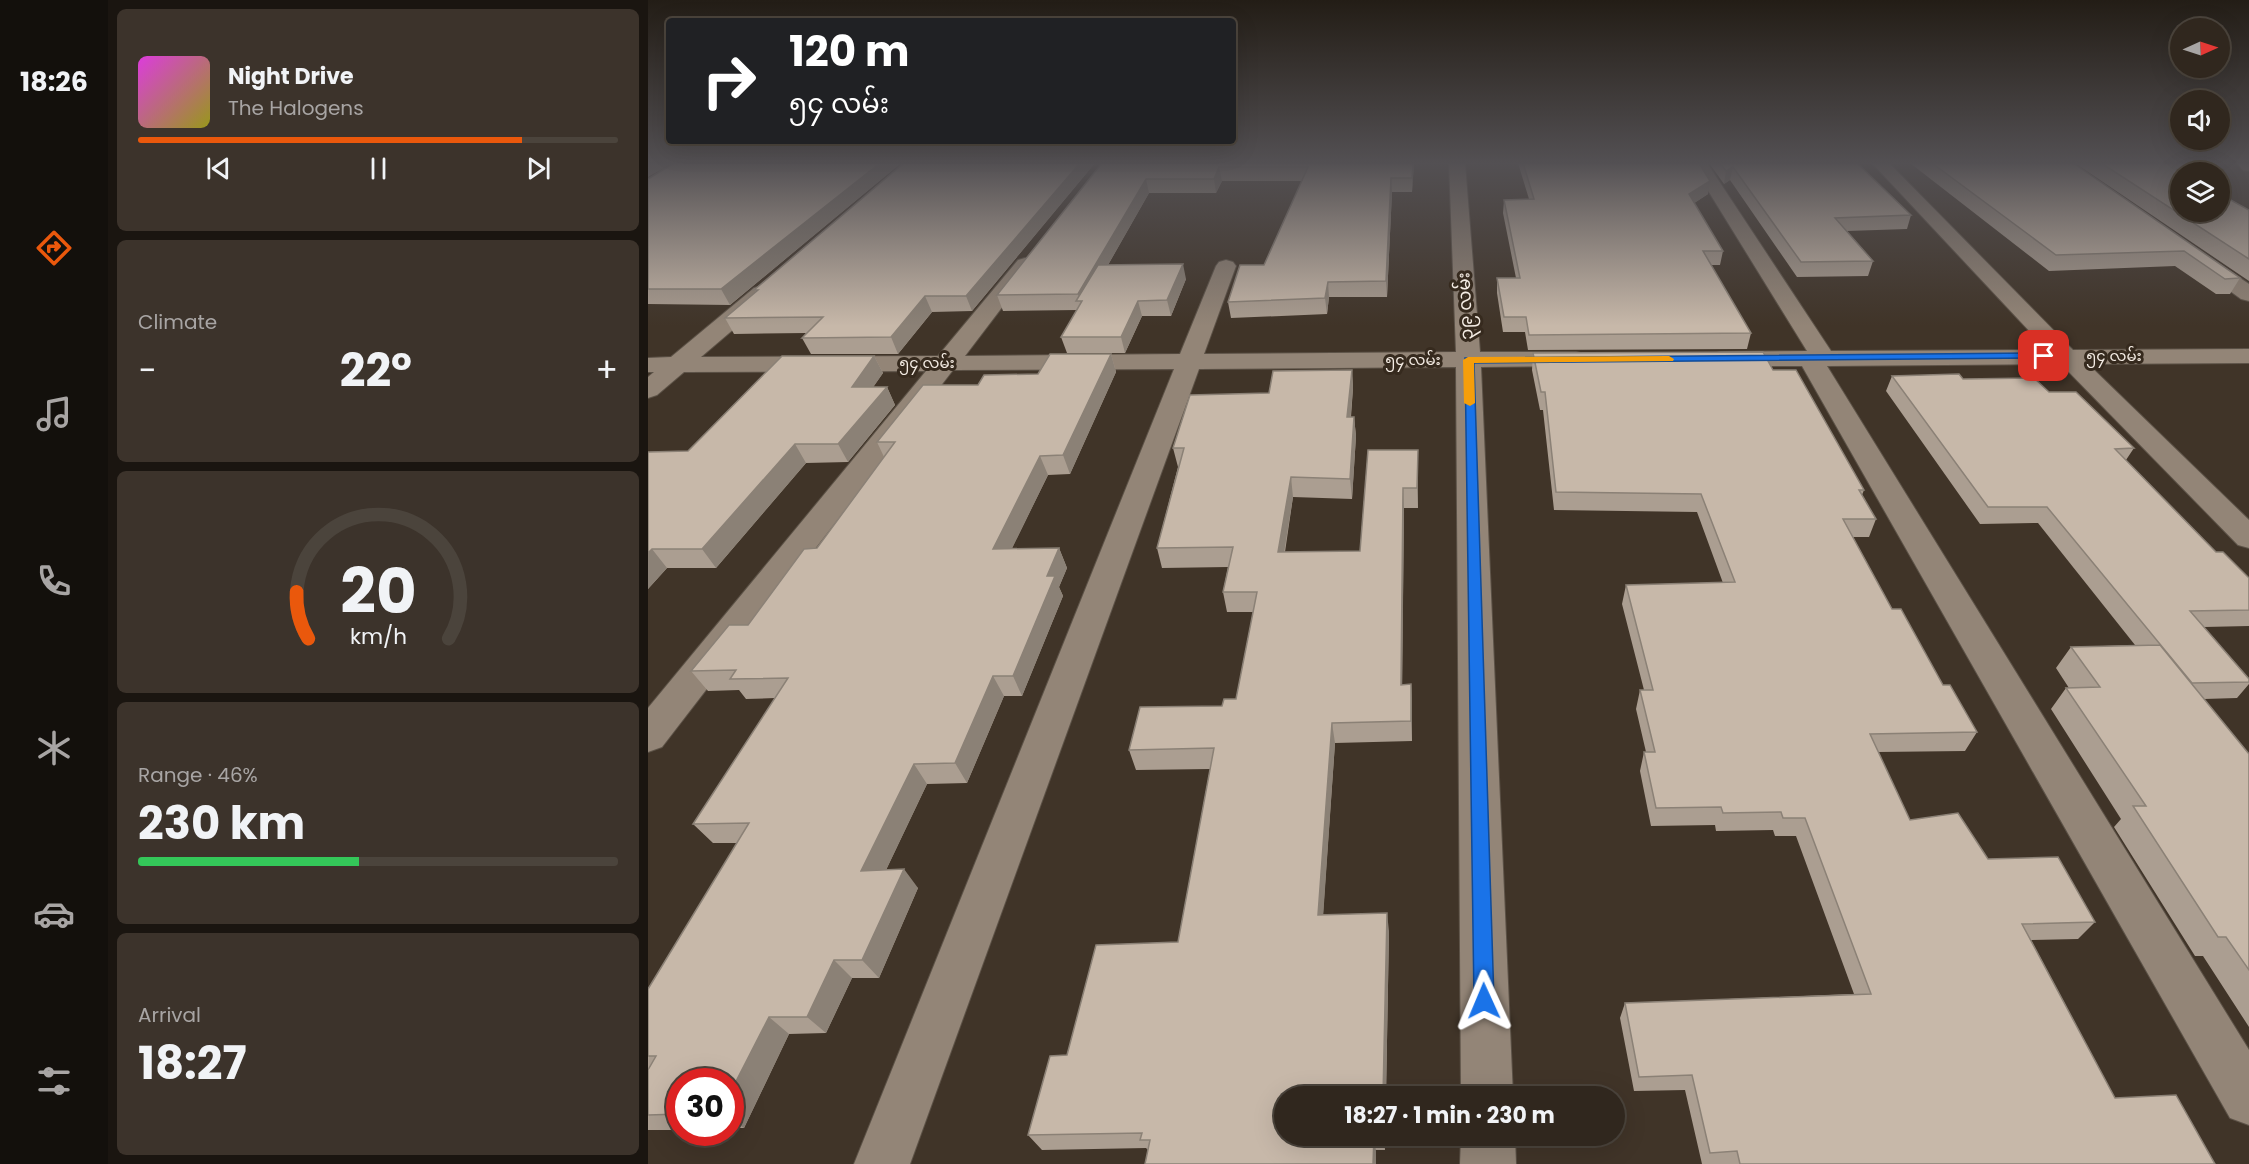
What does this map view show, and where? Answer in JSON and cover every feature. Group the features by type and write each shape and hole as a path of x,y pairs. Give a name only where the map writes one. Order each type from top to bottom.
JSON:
{"street":[{"name":"၃၉ လမ်း","path":"1460,217 1468,360 1487,1086"},
{"path":"1732,217 1817,358 2249,1099"},
{"path":"1933,217 2066,356 2249,538"},
{"path":"2183,248 2249,294"},
{"path":"648,736 1037,249"},
{"path":"882,1164 1226,266"},
{"path":"648,390 778,279"},
{"name":"၅၄ လမ်း","path":"1693,359 2249,356"},
{"name":"၅၄ လမ်း","path":"648,365 1598,359"},
{"path":"1488,1146 1488,1164"}],"building":[{"path":"648,217 811,217 721,289 648,289"},
{"path":"840,217 1033,217 966,296 925,296 891,337 802,338 823,317 725,318 758,290 754,290"},
{"path":"1059,217 1123,217 1078,294 997,295"},
{"path":"1285,217 1389,217 1386,281 1328,282 1325,298 1228,302 1240,265 1264,265"},
{"path":"1508,217 1703,217 1723,251 1703,251 1751,333 1529,335 1526,317 1504,317 1497,278 1520,278"},
{"path":"1769,217 1852,217 1835,218 1873,261 1801,262"},
{"path":"2005,217 2152,217 2240,278 2225,279 2184,251 2056,255"},
{"path":"2230,217 2249,217 2249,259 2192,222 2230,222"},
{"path":"1183,264 1167,300 1138,301 1121,337 1061,337 1082,301 1076,301 1098,265"},
{"path":"1763,352 1773,370 1796,370 1864,490 1859,490 1876,519 1843,519 1892,609 1901,609 1943,685 1950,685 1977,732 1870,734 1910,820 1958,813 1988,859 2058,857 2095,922 2022,924 2115,1098 2176,1095 2215,1164 1740,1164 1737,1151 1710,1153 1692,1075 1639,1077 1625,1003 1871,994 1805,818 1783,818 1781,812 1723,813 1721,807 1656,808 1644,752 1655,752 1640,690 1653,690 1626,585 1735,582 1701,494 1556,492 1545,392 1541,392 1533,353"},
{"path":"1050,354 1111,354 1063,455 1040,456 993,549 1059,548 1047,576 1055,576 1013,676 993,676 955,763 914,764 861,871 904,869 862,960 834,960 807,1017 769,1017 743,1068 666,1068 666,1114 648,1115 648,1070 656,1056 648,1056 648,989 749,823 693,824 788,678 730,679 736,670 691,671 729,625 748,625 804,549 817,548 895,442 877,442 923,385 978,385 984,375 1038,374"},
{"path":"782,356 874,356 852,387 887,387 838,444 795,444 702,549 652,549 648,553 648,452 688,451"},
{"path":"1352,370 1347,417 1354,417 1350,479 1291,477 1278,552 1360,551 1368,450 1418,450 1417,488 1403,488 1401,685 1411,684 1411,721 1332,723 1318,915 1387,913 1383,1086 1274,1086 1274,1146 1374,1146 1373,1164 1145,1164 1150,1140 1140,1140 1142,1133 1028,1135 1050,1056 1067,1055 1096,945 1178,942 1214,748 1129,750 1140,707 1222,706 1224,699 1236,699 1257,592 1223,592 1233,547 1157,548 1184,448 1173,448 1190,395 1269,393 1273,371"},
{"path":"1959,374 1963,379 2034,378 2049,392 2076,392 2134,448 2115,449 2216,552 2223,552 2249,578 2249,610 2190,611 2249,679 2249,682 2192,683 2047,507 1988,507 1892,376"},
{"path":"2160,645 2249,754 2249,970 2226,937 2218,937 2133,806 2146,806 2066,688 2100,687 2071,647"}],"slow traffic":[{"path":"1470,403 1468,360 1669,359"}],"route":[{"path":"1484,1001 1468,360 2044,356"}]}
